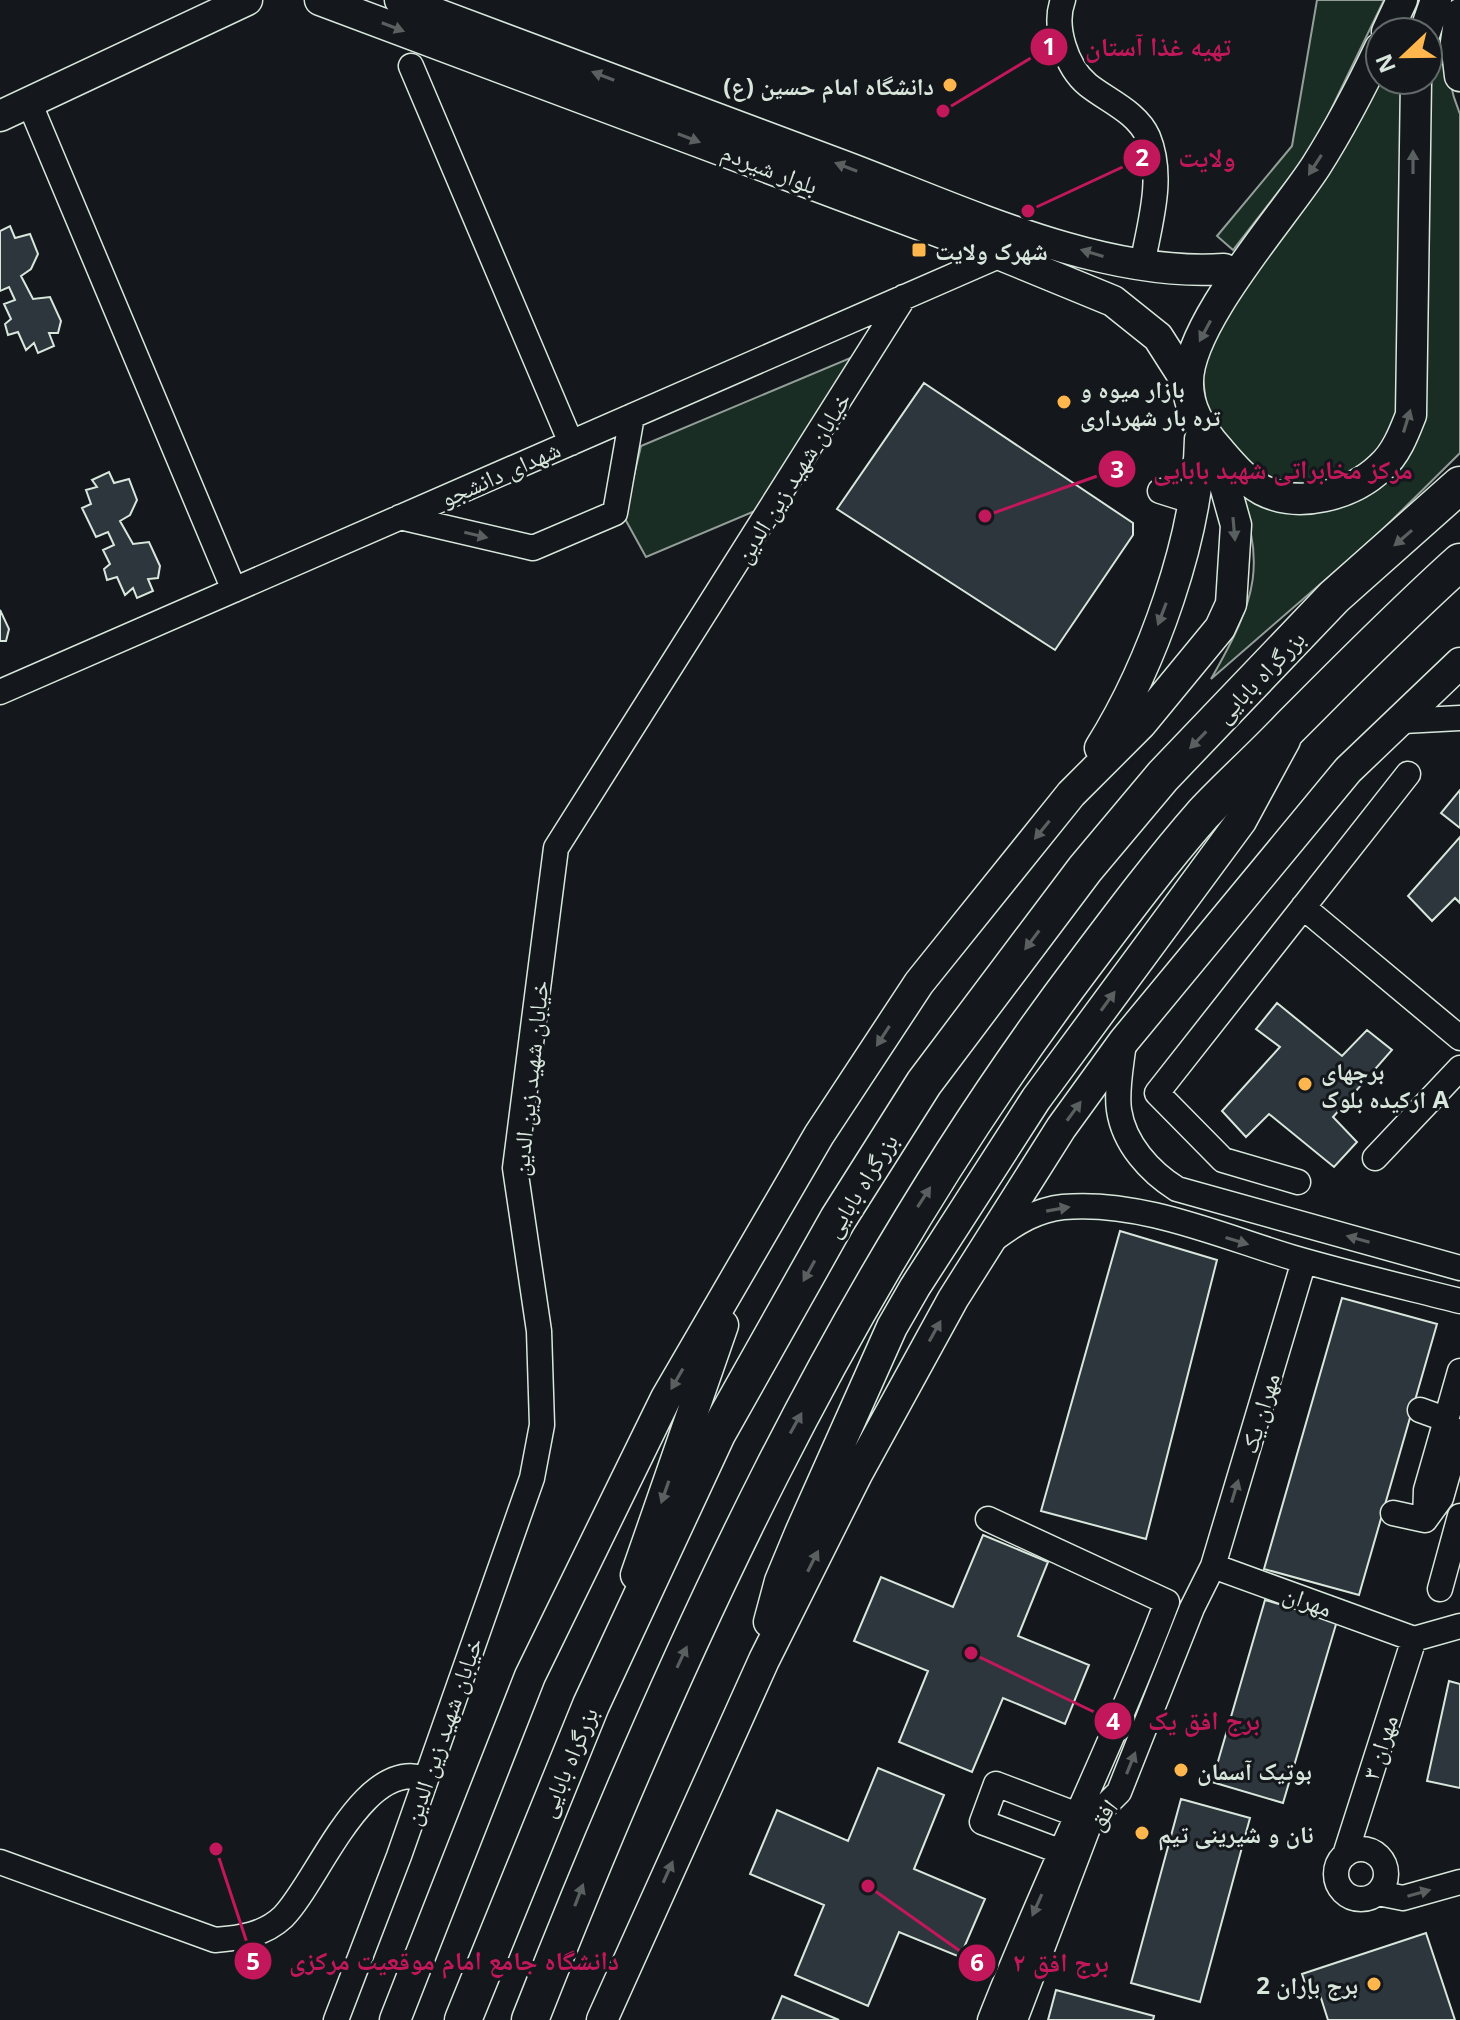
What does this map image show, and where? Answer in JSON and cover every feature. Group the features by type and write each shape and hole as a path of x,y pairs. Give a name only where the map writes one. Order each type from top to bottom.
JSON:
{"highway":[{"name":"بزرگراه بابایی","path":"463,2020 591,1705 717,1434 838,1219 924,1083 1085,869 1163,776 1334,597 1460,485"},
{"path":"530,2020 654,1716 774,1464 890,1251 1034,1031 1129,904 1205,813 1376,638 1460,562"}],"main road":[{"path":"0,116 247,0"},
{"name":"بلوار شیردم","path":"320,0 1005,242 1184,272 1234,266"},
{"name":"بلوار شیردم","path":"400,0 1005,242 1158,337 1188,384"},
{"path":"1460,14 1456,42 1460,76"},
{"path":"395,2020 530,1676 666,1398 819,1135 919,983 1071,794 1141,724 1220,628 1231,604 1236,525 1222,475 1201,429 1188,384 1200,338 1234,266 1315,167 1364,77"},
{"path":"1201,429 1246,479 1264,490 1290,499 1324,496 1357,484 1382,467 1401,441 1411,415 1413,386 1415,96"},
{"path":"1106,307 1124,297 1135,265"},
{"path":"1071,794 1123,711 1166,606 1199,485 1201,429"},
{"path":"602,2020 764,1660 864,1461 953,1299 1061,1128 1124,1041 1348,770 1403,721 1460,663"},
{"path":"764,1660 771,1609 780,1581 892,1327 1036,1099 1241,821 1292,726"},
{"path":"591,1705 746,1259"}],"street":[{"path":"1063,0 1060,32 1067,56 1085,83 1129,113 1147,135 1155,161 1156,189 1135,265"},
{"path":"411,66 571,443"},
{"path":"29,102 234,590"},
{"name":"شهدای دانشجو","path":"0,692 904,297 1005,242"},
{"name":"خیابان شهید زین الدین","path":"336,2020 426,1779 532,1478 542,1425 539,1331 515,1168 556,848 904,297"},
{"path":"400,517 533,548 615,513 632,416"},
{"path":"1160,491 1179,497 1199,485"},
{"path":"1403,721 1460,718"},
{"path":"1298,1182 1223,1160 1157,1093 1408,774"},
{"path":"1303,907 1460,1038"},
{"path":"1124,1041 1119,1110 1129,1137 1152,1173 1177,1189 1460,1268"},
{"path":"1375,1158 1460,1068"},
{"path":"1162,1219 1177,1189"},
{"path":"989,1243 1023,1218 1060,1207 1103,1206 1162,1219 1304,1261 1460,1301"},
{"path":"1401,1286 1410,1254"},
{"name":"مهران یک","path":"1213,1566 1304,1261"},
{"path":"1393,1513 1425,1520 1426,1490 1460,1371"},
{"path":"1420,1410 1445,1432"},
{"path":"1440,1589 1460,1516"},
{"path":"988,1519 1167,1602 1213,1566"},
{"name":"مهران","path":"1213,1566 1414,1639"},
{"name":"افق","path":"990,2020 1028,1953 1085,1818 1213,1566"},
{"name":"افق","path":"1136,1718 1167,1602"},
{"path":"1414,1639 1460,1626"},
{"name":"مهران ۳","path":"1414,1639 1345,1855 1337,1870 1340,1887 1353,1898 1378,1893 1403,1898 1460,1882"},
{"path":"0,1862 215,1940 249,1938 283,1917 357,1810 384,1785 399,1776 415,1775 426,1779"},
{"path":"1069,1855 982,1822 996,1784 1085,1818"},
{"name":"افق","path":"1015,2020 1028,1953"}],"green space":[{"path":"1317,0 1384,0 1376,16 1364,16 1364,41 1313,147 1233,250 1217,236 1292,146"},
{"path":"1444,0 1452,0 1447,29 1447,58 1451,86 1460,114 1460,453 1378,534 1211,679 1239,625 1253,580 1251,533 1232,475 1274,506 1399,461 1427,96 1444,96 1444,16 1441,16"},
{"path":"1369,96 1404,96 1400,412 1373,460 1333,484 1289,487 1246,468 1207,410 1201,363 1217,320"},
{"path":"855,356 769,505 646,557 624,517 641,446"}],"building":[{"path":"10,226 15,238 30,234 38,254 31,269 21,276 33,299 50,297 61,321 58,333 49,333 54,346 38,353 34,343 26,350 18,332 8,335 5,324 11,319 4,304 15,300 9,287 0,291 0,231"},
{"path":"924,383 1133,523 1133,535 1055,650 837,509"},
{"path":"109,472 114,483 129,479 137,500 130,515 120,521 133,544 149,542 160,566 158,578 148,579 153,591 137,598 133,588 125,595 117,577 107,580 104,569 110,564 103,550 114,545 108,532 96,537 82,508 91,504 86,490 97,487 92,480"},
{"path":"0,610 9,629 6,641 0,641"},
{"path":"1460,790 1460,828 1441,813"},
{"path":"1460,837 1460,903 1455,898 1432,921 1408,896"},
{"name":"برجهای ارکیده بلوک A","path":"1277,1003 1342,1056 1367,1030 1392,1050 1333,1117 1357,1142 1334,1167 1269,1114 1246,1137 1222,1111 1280,1047 1256,1029"},
{"path":"1120,1231 1217,1260 1146,1539 1041,1511"},
{"path":"1342,1298 1437,1324 1359,1595 1264,1569"},
{"path":"983,1535 1048,1562 1018,1636 1089,1665 1065,1724 1003,1698 972,1772 899,1742 928,1671 854,1641 881,1577 953,1607"},
{"path":"1265,1600 1337,1621 1283,1803 1212,1782"},
{"path":"1449,1681 1460,1684 1460,1788 1427,1781"},
{"path":"878,1768 944,1795 914,1869 985,1899 960,1957 899,1932 868,2006 795,1975 824,1905 750,1874 777,1810 848,1841"},
{"path":"1181,1799 1250,1818 1200,2002 1131,1983"},
{"name":"برج باران 2","path":"1426,1933 1455,2020 1328,2020 1320,1995 1310,1998 1302,1974"},
{"path":"1056,1990 1154,2016 1153,2020 1048,2020"},
{"path":"782,1996 839,2020 772,2020"}],"place":[{"name":"دانشگاه امام حسین (ع)","path":"950,85"},
{"name":"تهیه غذا آستان","path":"943,111"},
{"name":"ولایت","path":"1028,211"},
{"name":"شهرک ولایت","path":"919,250"},
{"name":"بازار میوه و تره بار شهرداری","path":"1064,402"},
{"name":"مرکز مخابراتی شهید بابایی","path":"985,516"},
{"name":"برجهای ارکیده بلوک A","path":"1305,1084"},
{"name":"برج افق یک","path":"971,1653"},
{"name":"بوتیک آسمان","path":"1181,1770"},
{"name":"نان و شیرینی تیم","path":"1142,1833"},
{"name":"دانشگاه جامع امام موقعیت مرکزی","path":"216,1849"},
{"name":"برج افق ۲","path":"868,1886"},
{"name":"برج باران 2","path":"1374,1984"}]}
